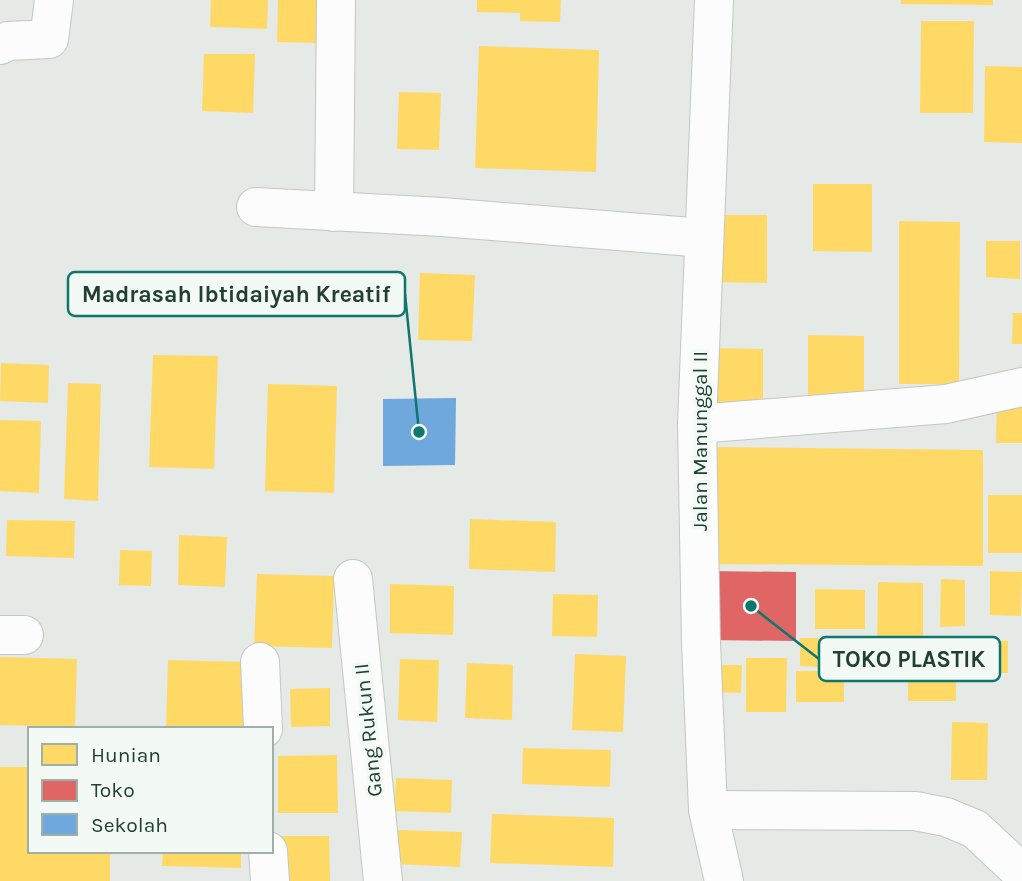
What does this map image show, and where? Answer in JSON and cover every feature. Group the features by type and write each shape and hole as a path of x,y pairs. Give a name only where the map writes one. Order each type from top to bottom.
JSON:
{"street":[{"path":"0,45 8,41 48,39 54,0"},
{"path":"334,212 336,0"},
{"name":"Jalan Manunggal II","path":"714,0 697,424 701,642 708,810 724,881"},
{"path":"256,207 308,208 704,237"},
{"path":"697,424 946,404 1022,387"},
{"name":"Gang Rukun II","path":"354,579 383,881"},
{"path":"260,662 263,727"},
{"path":"708,810 915,811 946,817 975,829 1022,873"},
{"path":"268,853 270,881"}],"building: Hunian":[{"path":"211,0 268,0 267,29 210,27"},
{"path":"278,0 319,0 318,43 277,42"},
{"path":"477,0 561,0 560,22 520,21 520,13 477,12"},
{"path":"901,0 993,0 993,5 901,4"},
{"path":"921,21 974,21 973,113 920,113"},
{"path":"479,46 599,50 596,172 475,168"},
{"path":"204,54 255,54 253,113 202,111"},
{"path":"985,66 1022,67 1022,143 984,142"},
{"path":"399,92 441,93 439,150 397,149"},
{"path":"813,184 872,184 872,252 813,251"},
{"path":"709,215 767,215 767,283 709,282"},
{"path":"899,221 960,222 959,384 899,384"},
{"path":"986,241 1020,241 1020,279 986,277"},
{"path":"420,273 475,275 472,341 418,340"},
{"path":"1013,313 1022,313 1022,344 1012,344"},
{"path":"808,335 864,336 864,401 808,400"},
{"path":"705,348 763,349 763,405 704,405"},
{"path":"153,355 218,356 214,469 149,467"},
{"path":"1,363 49,365 48,403 0,401"},
{"path":"68,383 101,384 98,501 64,499"},
{"path":"268,384 337,386 334,493 265,491"},
{"path":"997,395 1022,396 1022,443 996,443"},
{"path":"0,420 41,421 39,493 0,491"},
{"path":"714,447 983,450 983,566 713,564"},
{"path":"988,495 1022,495 1022,553 988,553"},
{"path":"470,519 556,522 555,572 469,569"},
{"path":"7,520 75,521 74,558 6,556"},
{"path":"179,535 227,537 225,587 178,585"},
{"path":"120,550 152,551 151,586 119,585"},
{"path":"990,571 1022,572 1021,616 990,615"},
{"path":"257,574 334,576 332,648 254,646"},
{"path":"941,579 965,580 965,626 940,627"},
{"path":"878,582 923,583 923,647 877,647"},
{"path":"390,584 454,586 453,635 390,633"},
{"path":"815,589 865,590 865,629 815,629"},
{"path":"553,594 598,595 597,637 552,636"},
{"path":"800,638 826,638 825,667 800,666"},
{"path":"971,641 1008,641 1008,673 971,673"},
{"path":"575,654 626,656 623,732 572,730"},
{"path":"0,657 77,659 75,727 0,725"},
{"path":"746,658 787,658 786,712 746,712"},
{"path":"400,659 439,660 437,722 398,720"},
{"path":"168,660 247,662 245,727 166,727"},
{"path":"467,663 513,665 512,720 465,718"},
{"path":"711,665 742,665 741,693 711,692"},
{"path":"908,665 956,665 956,701 908,701"},
{"path":"796,671 844,671 844,702 796,702"},
{"path":"330,688 330,726 291,727 290,689"},
{"path":"952,722 988,723 987,780 951,780"},
{"path":"523,748 611,750 610,787 522,784"},
{"path":"337,755 338,813 278,813 278,756"},
{"path":"0,767 28,767 28,853 110,853 110,881 0,881"},
{"path":"396,778 452,780 451,813 394,811"},
{"path":"492,814 614,818 613,867 490,863"},
{"path":"396,830 462,832 460,867 394,864"},
{"path":"276,836 329,836 330,881 276,881"},
{"path":"163,853 241,853 241,868 162,866"}],"building: Toko":[{"path":"707,571 796,572 796,641 706,640"}],"building: Sekolah":[{"path":"456,398 455,465 383,466 383,399"}],"place":[{"name":"Madrasah Ibtidaiyah Kreatif","path":"419,432"},
{"name":"TOKO PLASTIK","path":"751,606"}]}
